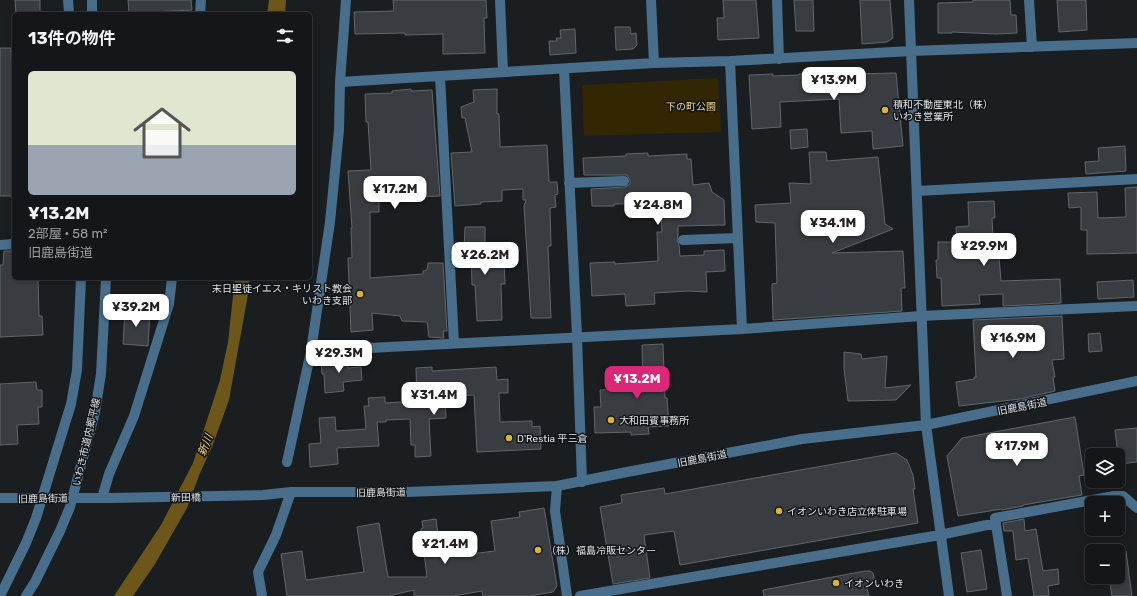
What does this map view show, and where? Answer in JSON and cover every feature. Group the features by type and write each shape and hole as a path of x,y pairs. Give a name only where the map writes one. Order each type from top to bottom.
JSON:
{"street":[{"path":"68,0 69,12"},
{"path":"92,0 92,12"},
{"path":"200,12 201,0"},
{"path":"287,462 310,351 330,222 338,130 346,0"},
{"path":"500,0 503,72"},
{"path":"651,0 654,63"},
{"path":"777,0 779,58"},
{"path":"910,0 926,425 949,596"},
{"path":"1029,0 1032,47"},
{"path":"340,82 654,63 730,61 911,51 1137,43"},
{"path":"730,61 742,329"},
{"path":"564,69 577,336 582,482"},
{"path":"440,76 454,343"},
{"path":"918,191 1137,179"},
{"path":"569,184 624,181"},
{"path":"683,240 738,238"},
{"path":"0,245 12,244"},
{"path":"0,596 26,543 72,404 77,370 81,280"},
{"name":"いわき市道内郷平線","path":"26,596 35,582 60,531 73,498 95,412 101,374 106,280"},
{"path":"106,498 109,474 134,416 169,304 172,280"},
{"path":"310,351 577,336 742,329 921,316 1137,306"},
{"name":"旧鹿島街道","path":"263,495 291,492 407,492 557,486 802,439 926,425 1137,381"},
{"path":"557,486 555,511 567,596"},
{"path":"262,596 258,572 276,535 291,492"},
{"name":"新田橋","path":"106,498 263,495"},
{"path":"1007,596 995,518 1114,496 1123,496 1137,508"},
{"name":"旧鹿島街道","path":"0,498 106,498"},
{"path":"580,596 940,535 996,524"}],"green space":[{"name":"下の町公園","path":"718,78 721,132 584,136 582,85"}],"water":[{"path":"269,0 286,0 285,12 267,12"},
{"name":"新川","path":"235,280 250,280 229,400 187,508 155,564 133,596 114,596 161,525 193,463 220,380 228,342"}],"building":[{"path":"15,0 40,0 40,12 16,12"},
{"path":"128,0 191,0 192,10 129,12"},
{"path":"393,0 486,0 487,18 484,18 485,53 443,54 443,34 355,34 354,12 394,11"},
{"path":"723,0 756,0 759,38 718,40 717,18 724,18"},
{"path":"794,0 813,0 814,31 796,31"},
{"path":"860,0 890,0 893,38 887,42 862,44"},
{"path":"973,0 1010,0 1011,15 1016,15 1017,33 938,33 938,3 973,2"},
{"path":"1057,0 1086,0 1087,30 1059,32"},
{"path":"615,27 630,27 631,34 636,33 637,45 633,49 616,50"},
{"path":"575,29 576,53 550,55 549,41 557,41 556,38 561,38 560,30"},
{"path":"0,48 11,48 12,196 0,196"},
{"path":"839,69 840,72 850,72 850,74 896,73 903,146 873,149 872,131 841,133 839,99 780,102 781,127 752,129 749,75 799,75 822,73 821,70"},
{"path":"411,89 411,91 432,90 440,196 379,198 379,212 370,212 370,278 423,274 423,271 427,270 428,263 443,263 447,331 443,331 444,338 429,337 427,322 402,321 400,316 372,313 373,330 351,332 348,258 352,258 352,228 348,171 371,170 368,122 366,122 365,94 392,93 392,91"},
{"path":"497,89 497,114 499,114 500,147 547,145 549,182 557,182 558,194 555,195 556,207 550,208 551,246 548,246 551,318 531,318 524,206 526,200 523,200 523,189 502,190 502,201 481,202 481,204 455,206 451,153 472,152 465,118 462,118 461,107 474,102 473,90"},
{"path":"807,129 808,147 791,149 790,130"},
{"path":"1125,146 1126,171 1086,174 1085,162 1099,161 1098,148"},
{"path":"809,152 826,152 827,161 878,157 885,224 893,229 832,253 903,251 905,288 901,288 902,311 773,320 772,284 777,283 775,223 756,222 755,205 791,203 789,183 811,184"},
{"path":"648,153 648,156 687,154 687,159 691,159 693,185 709,183 712,192 724,200 725,225 678,226 677,240 680,256 704,255 704,251 724,250 725,271 706,272 707,292 688,291 654,293 655,304 626,306 625,294 592,296 590,263 615,262 615,264 658,261 657,232 662,232 660,203 592,206 591,189 625,187 630,184 630,180 627,175 584,175 583,158 626,156 626,154"},
{"path":"1137,187 1137,253 1087,254 1087,230 1081,230 1081,207 1069,208 1068,193 1097,192 1098,218 1126,217 1125,188"},
{"path":"994,201 995,218 992,218 994,256 999,256 1001,281 1060,279 1061,303 1003,306 1003,294 979,295 980,304 942,306 941,278 937,278 936,260 938,260 938,242 957,242 956,227 969,226 968,202"},
{"path":"465,227 485,227 485,262 504,261 505,284 501,284 502,320 477,321 475,285 472,285 471,250 464,250"},
{"path":"4,251 12,251 12,280 38,280 39,316 42,316 43,335 0,337 0,265 3,265"},
{"path":"1133,280 1134,297 1098,299 1097,282"},
{"path":"125,310 150,312 148,346 123,344"},
{"path":"1062,316 1064,359 1052,360 1055,377 1053,377 1055,391 1020,399 959,406 956,382 974,379 974,377 976,377 973,320"},
{"path":"1100,333 1102,351 1089,352 1088,334"},
{"path":"663,344 665,398 667,398 669,426 648,427 649,434 631,435 631,432 595,433 594,407 601,407 600,390 643,388 642,345"},
{"path":"844,352 861,354 862,359 887,356 885,388 911,385 896,400 848,401 844,369"},
{"path":"347,358 348,368 361,367 362,380 343,382 344,391 325,393 324,374 322,374 321,360"},
{"path":"432,367 432,371 496,367 497,380 508,379 508,393 499,393 500,422 532,421 532,427 540,426 541,449 477,452 474,395 445,396 446,418 429,419 431,456 415,457 415,445 411,445 410,419 386,420 386,422 377,422 379,446 337,448 338,464 310,467 309,444 321,443 319,418 335,417 336,431 366,429 364,406 369,406 368,398 385,397 385,403 417,401 416,368"},
{"path":"36,382 37,390 42,390 42,407 38,407 39,424 17,425 18,444 0,445 0,384"},
{"path":"1075,417 1084,475 1079,476 1082,495 1002,510 958,516 947,456 962,438"},
{"path":"1137,428 1137,462 1125,463 1125,448 1117,448 1115,430"},
{"name":"イオンいわき店立体駐車場","path":"896,453 907,460 913,475 915,489 913,489 918,523 680,565 674,531 644,535 650,578 613,584 600,507 622,503 621,495 664,488 665,494"},
{"path":"544,508 557,586 553,592 529,596 483,596 482,591 453,596 414,596 414,590 388,596 287,596 281,554 302,551 306,580 364,572 357,527 379,523 388,577 427,577 421,529 423,528 422,521 436,519 439,541 468,538 470,554 495,551 491,521 520,517 519,512"},
{"path":"1024,519 1025,531 1036,529 1043,571 1058,569 1059,584 1048,586 1049,596 1034,596 1028,558 1016,560 1013,531 1004,531 1003,523"},
{"path":"981,550 987,589 967,592 961,553"},
{"path":"1125,551 1132,596 1112,596 1110,584 1125,584"},
{"name":"イオンいわき","path":"870,571 873,573 874,577 874,582 867,589 869,596 764,596 763,590"}],"place":[{"name":"積和不動産東北（株） いわき営業所","path":"885,110"},
{"name":"末日聖徒イエス・キリスト教会 いわき支部","path":"360,294"},
{"name":"大和田賓事務所","path":"611,420"},
{"name":"D'Restia 平三倉","path":"509,438"},
{"name":"イオンいわき店立体駐車場","path":"779,511"},
{"name":"（株）福島冷販センター","path":"538,550"},
{"name":"イオンいわき","path":"836,583"}]}
